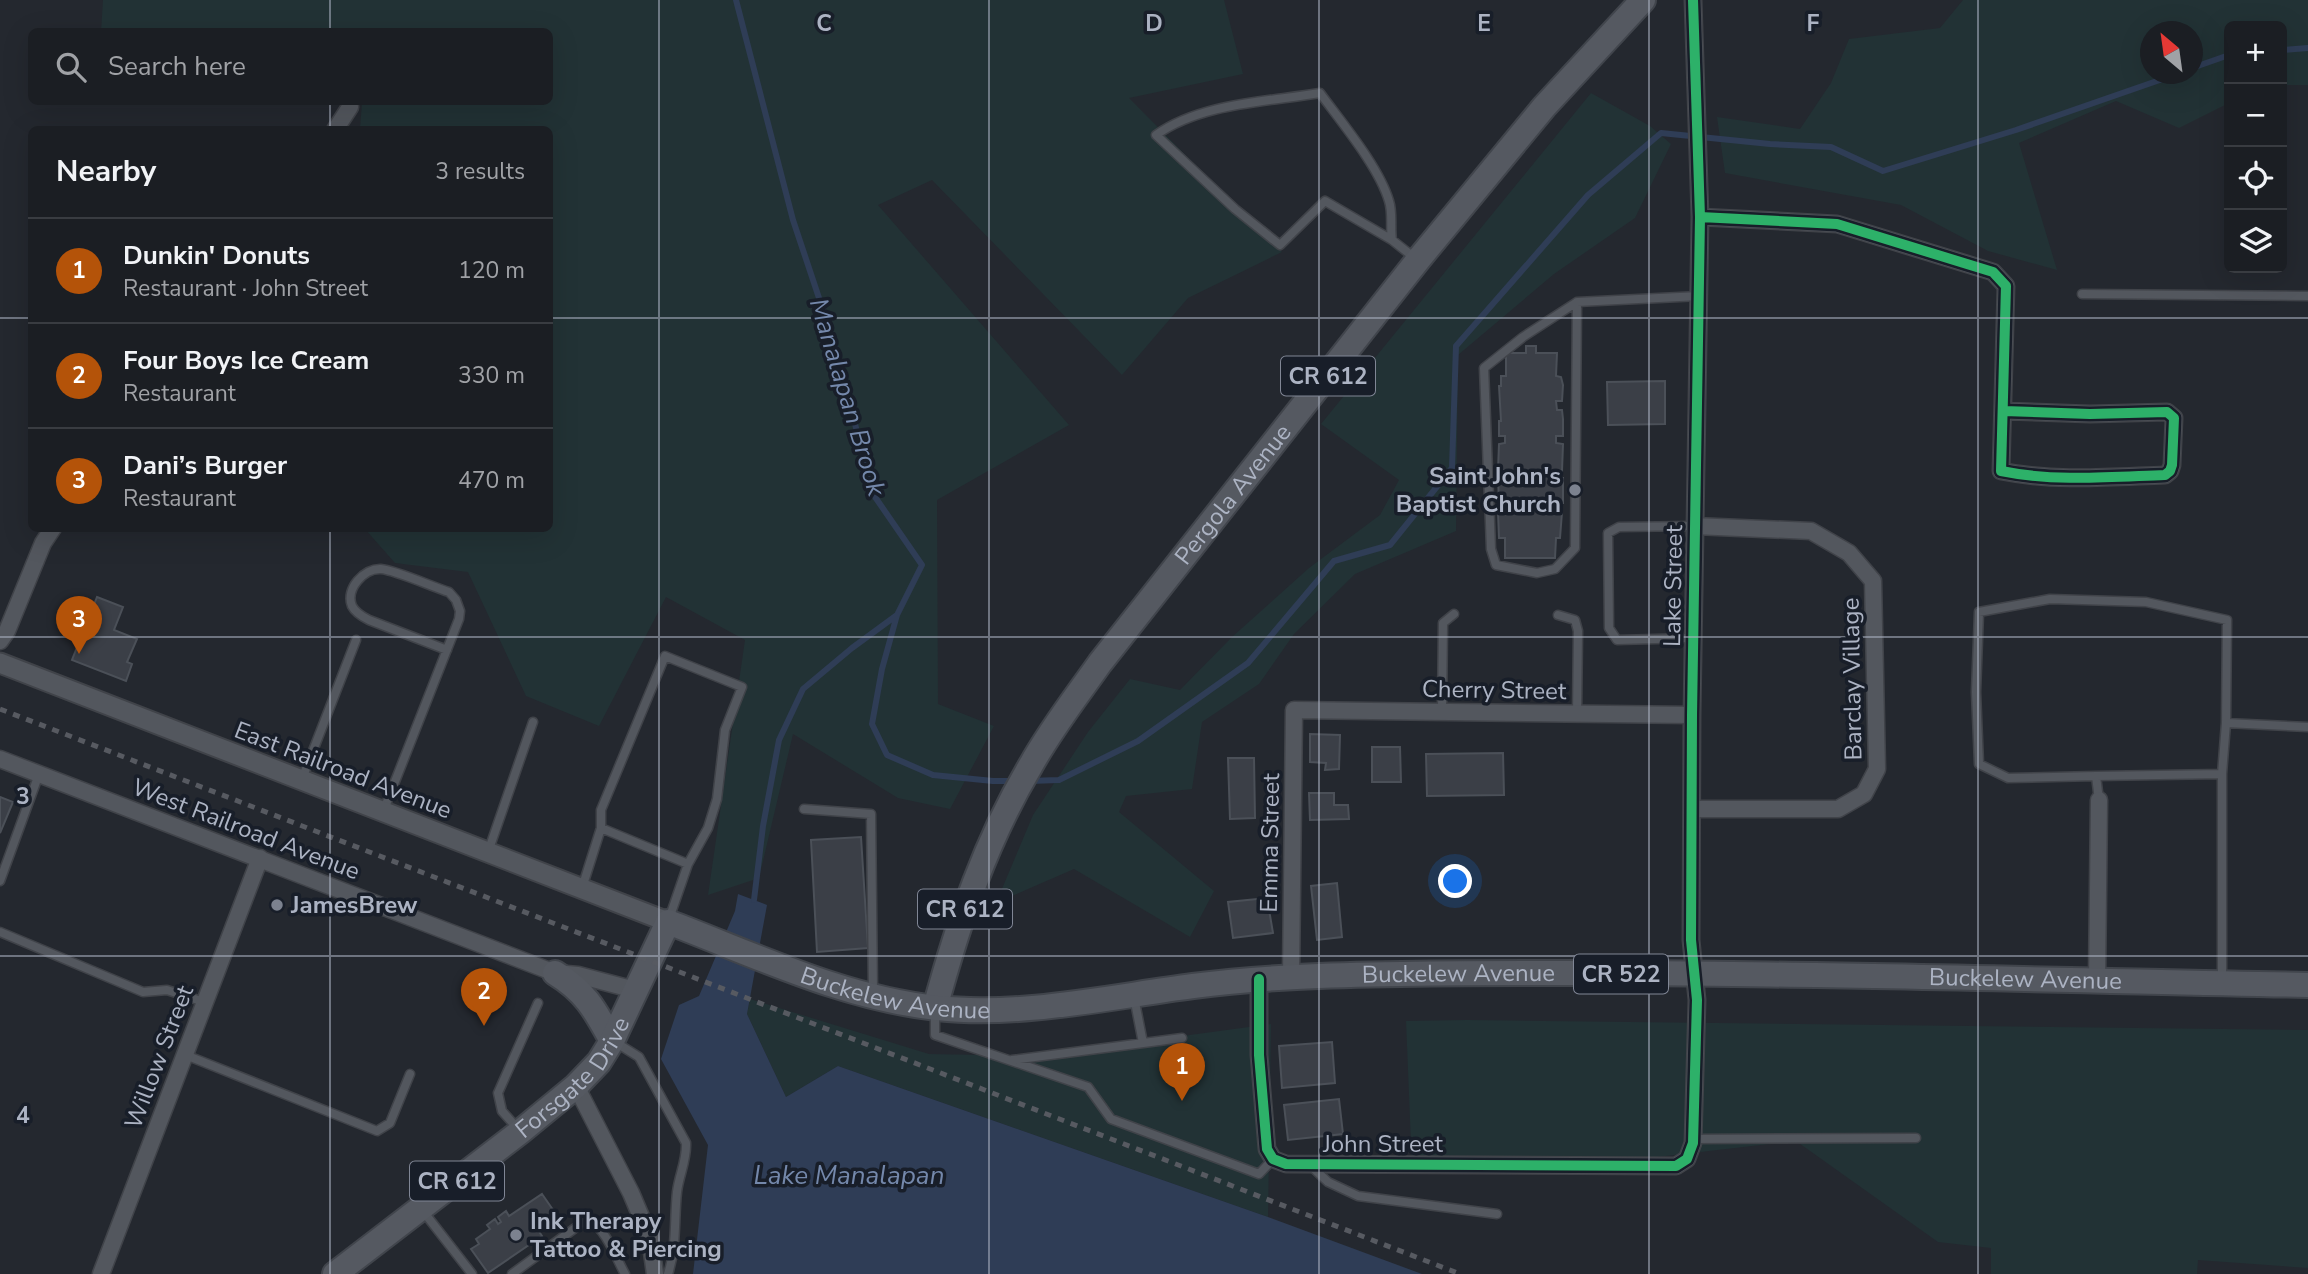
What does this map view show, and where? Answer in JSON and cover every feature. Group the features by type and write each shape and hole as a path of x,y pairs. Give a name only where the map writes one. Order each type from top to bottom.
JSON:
{"main road":[{"name":"Pergola Avenue","path":"935,1008 955,936 980,868 1030,765 1057,723 1100,663 1418,260 1544,107 1643,0"},
{"name":"Buckelew Avenue","path":"668,922 813,978 873,996 935,1008 991,1010 1043,1006 1292,976 1696,974 2308,985"},
{"name":"Forsgate Drive","path":"335,1274 520,1132 576,1086 599,1062 612,1041 668,922"},
{"path":"555,974 575,985 589,1001 612,1041"}],"street":[{"name":"Lake Street","path":"1693,0 1700,217 1692,715 1691,940 1696,974 1693,1139"},
{"path":"338,126 350,107"},
{"path":"1700,217 1837,224 1993,272 2006,286 2001,471 2034,478 2165,475 2170,471 2174,418 2167,412 2090,414 2004,411"},
{"name":"Barclay Village","path":"1692,809 1838,809 1864,794 1877,769 1873,581 1849,553 1811,531 1695,526"},
{"path":"0,641 7,631 43,543 50,532"},
{"name":"East Railroad Avenue","path":"0,663 668,922"},
{"name":"Cherry Street","path":"1294,710 1692,715"},
{"name":"Emma Street","path":"1292,976 1294,710"},
{"name":"West Railroad Avenue","path":"0,759 555,974 578,975 635,990"},
{"path":"2097,981 2099,800"},
{"name":"Willow Street","path":"101,1274 260,858"},
{"path":"1259,979 1259,1055 1267,1149 1273,1158"},
{"path":"576,1086 631,1193 650,1238 655,1274"},
{"name":"John Street","path":"1273,1158 1286,1164 1676,1166 1687,1159 1693,1139"}],"lane":[{"path":"1392,240 1390,205 1384,186 1346,127 1320,93 1214,110 1173,123 1156,135 1235,209 1280,245 1325,201 1392,240 1418,260"},
{"path":"2082,294 2308,296"},
{"path":"1577,302 1575,548 1555,569 1537,573 1496,565 1491,549 1484,368 1523,337 1577,302 1700,296"},
{"path":"1693,638 1617,640 1609,628 1608,533 1619,527 1695,526"},
{"path":"383,812 447,650 460,611 449,592 382,569 370,571 355,583 351,597 352,607 358,613 369,620 447,650"},
{"path":"2222,774 2008,778 1979,764 1976,692 1979,612 2050,599 2146,602 2227,620 2226,723 2222,774 2222,984"},
{"path":"1442,711 1443,623 1454,614"},
{"path":"1558,615 1575,620 1578,631 1577,715"},
{"path":"300,781 356,640"},
{"path":"582,888 601,828 601,810 665,656 742,687 725,730 717,799 708,828 688,864 668,922"},
{"path":"488,852 533,722"},
{"path":"2226,723 2308,727"},
{"path":"0,881 39,774"},
{"path":"2096,776 2099,800"},
{"path":"804,809 871,814 873,996"},
{"path":"601,828 688,864"},
{"path":"0,932 143,992 167,990 204,1002"},
{"path":"1133,994 1143,1043"},
{"path":"520,1132 502,1111 498,1093 538,1003"},
{"path":"935,1008 935,1035 1088,1087 1111,1119 1259,1174 1273,1158"},
{"path":"1009,1060 1182,1038"},
{"path":"612,1041 639,1057 686,1143 677,1193 675,1241 668,1274"},
{"path":"184,1054 358,1121 377,1131 390,1123 410,1074"},
{"path":"1693,1139 1916,1138"},
{"path":"1308,1164 1328,1182 1358,1196 1497,1214"},
{"path":"421,1209 472,1274"},
{"path":"512,1274 589,1220 595,1223 606,1238 625,1274"}],"shaded area":[{"path":"103,0 1224,0 1243,74 1129,98 1282,252 1188,298 1122,375 932,180 878,205 1069,425 937,500 938,704 994,726 950,809 898,798 793,734 759,878 708,895 745,640 666,597 599,726 526,696 468,572 395,563 368,532 553,532 553,126 360,126 362,105 553,105 553,28 101,28"},
{"path":"1963,0 2308,0 2308,85 2287,85 2287,21 2224,21 2224,106 2179,128 2116,101 2019,143 2057,270 1988,251 1901,205 1725,173 1717,117 1800,129 1831,83 1849,39 1940,28"},
{"path":"1591,93 1650,126 1671,144 1635,218 1554,274 1458,355 1456,531 1355,574 1294,634 1259,684 1202,722 1192,789 1126,796 1119,812 1214,891 1190,937 1074,869 996,903 1033,815 1088,732 1130,679 1180,690 1232,637 1309,568 1380,515 1399,480 1321,424"},
{"path":"750,999 929,1054 1035,1056 1271,1024 1268,1217 838,1066 786,1097 747,1014"},
{"path":"1406,1021 2308,1030 2308,1268 2198,1260 2197,1274 1991,1274 1991,1248 1938,1242 1796,1141 1571,1167 1412,1168"}],"water":[{"name":"Lake Manalapan","path":"738,894 767,905 747,1014 786,1097 838,1066 1422,1274 693,1274 708,1145 661,1059 679,1005 699,996 735,911"}],"building":[{"path":"1526,346 1536,346 1536,353 1557,353 1556,376 1561,377 1563,385 1562,401 1556,401 1557,410 1562,410 1563,419 1563,436 1556,436 1556,443 1563,444 1562,471 1556,470 1556,478 1563,478 1563,503 1555,503 1555,513 1562,512 1555,558 1505,558 1505,538 1499,538 1498,512 1504,512 1505,503 1499,503 1498,477 1505,477 1505,470 1498,470 1499,444 1505,443 1505,436 1499,436 1499,386 1501,376 1506,376 1506,353 1526,353"},
{"path":"1665,381 1665,424 1608,425 1607,382"},
{"path":"97,597 123,607 114,630 137,639 127,662 132,664 126,681 72,660"},
{"path":"1310,734 1340,735 1339,769 1325,770 1326,763 1310,762"},
{"path":"1372,747 1400,747 1401,782 1372,782"},
{"path":"1503,753 1504,795 1427,796 1426,754"},
{"path":"1228,758 1254,758 1255,818 1230,819"},
{"path":"1309,793 1334,793 1334,805 1348,805 1349,819 1310,820"},
{"path":"0,797 13,802 0,833"},
{"path":"861,837 868,948 817,952 811,840"},
{"path":"1337,883 1342,937 1317,940 1311,886"},
{"path":"1267,898 1273,933 1233,938 1228,902"},
{"path":"1332,1042 1335,1083 1282,1088 1279,1046"},
{"path":"1339,1099 1343,1134 1288,1140 1284,1105"},
{"path":"542,1194 558,1217 538,1230 542,1236 488,1273 471,1249 479,1244 476,1239 490,1229 487,1225 495,1219 498,1224 501,1222 498,1217 506,1211 509,1216"}],"waterway":[{"name":"Manalapan Brook","path":"736,0 793,220 835,346 873,494 922,565 897,615 803,689 779,740 763,826 754,900"},
{"path":"2287,50 2308,48"},
{"path":"2203,64 2224,57"},
{"path":"1029,781 1059,780 1138,741 1248,663 1334,561 1390,545 1452,468 1456,346 1588,195 1661,133 1831,147 1883,171 2016,130 2148,84"},
{"path":"897,615 882,669 872,724 887,755 933,775 1015,781"}],"railway":[{"path":"0,709 1460,1274"}],"cycle path":[{"path":"1259,979 1259,1055 1267,1149 1273,1159 1286,1164 1676,1166 1687,1159 1693,1143 1697,1000 1691,940 1700,217 1693,0"},
{"path":"1700,217 1837,224 1993,272 2006,286 2001,471 2042,477 2083,478 2165,475 2170,471 2174,418 2167,412 2090,414 2004,411"}],"place":[{"name":"Saint John's Baptist Church","path":"1575,490"},
{"name":"Dani’s Burger","path":"79,654"},
{"name":"JamesBrew","path":"277,905"},
{"name":"Four Boys Ice Cream","path":"484,1026"},
{"name":"Dunkin' Donuts","path":"1182,1101"},
{"name":"Ink Therapy Tattoo & Piercing","path":"516,1235"}]}
